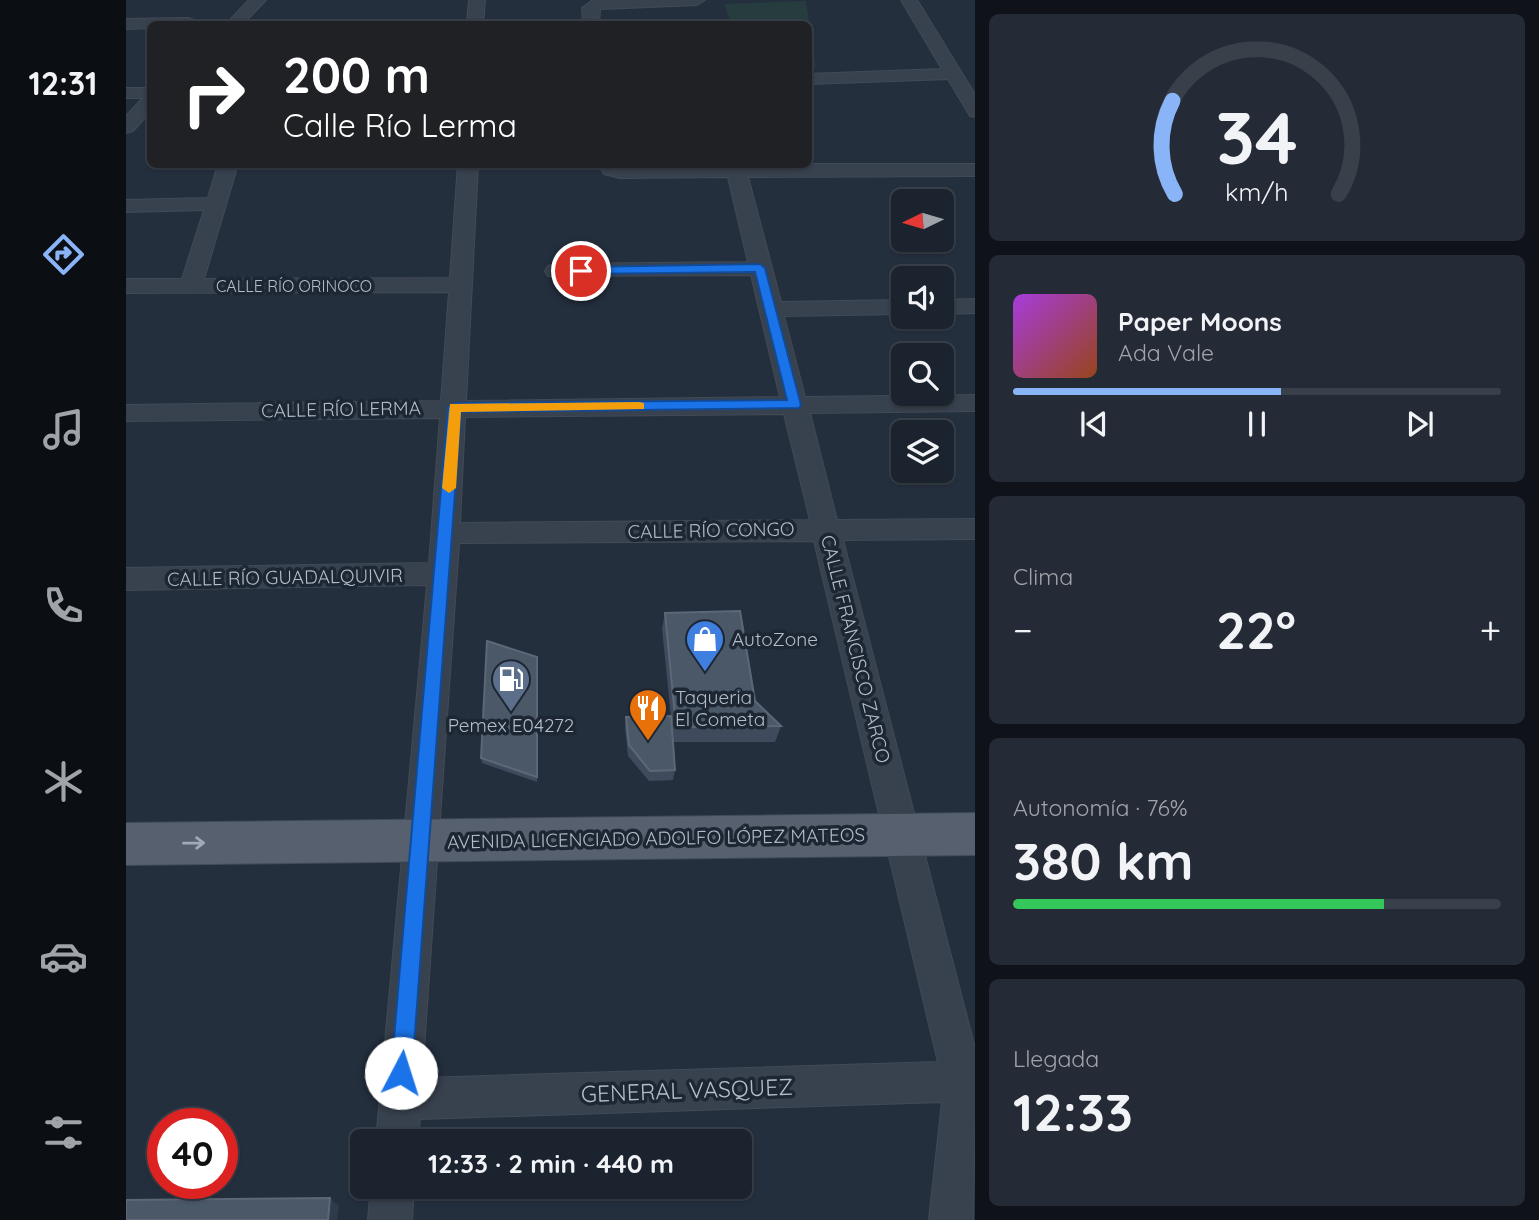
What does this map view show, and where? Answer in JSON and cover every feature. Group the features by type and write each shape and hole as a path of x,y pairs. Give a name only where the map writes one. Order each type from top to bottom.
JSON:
{"main road":[{"name":"AVENIDA LICENCIADO ADOLFO LÓPEZ MATEOS","path":"126,844 975,834"}],"street":[{"path":"237,21 258,0"},
{"path":"475,21 477,0"},
{"path":"909,0 975,112"},
{"path":"591,21 589,10 592,6 692,3"},
{"path":"126,23 147,23"},
{"path":"812,79 954,74"},
{"path":"126,93 147,93"},
{"path":"126,127 147,105"},
{"path":"191,286 227,168"},
{"path":"398,1129 446,533 468,168"},
{"path":"611,168 620,172 736,169 975,170"},
{"name":"CALLE FRANCISCO ZARCO","path":"736,169 901,835 969,1081 975,1134"},
{"path":"126,206 217,204"},
{"path":"556,271 760,268"},
{"name":"CALLE RÍO ORINOCO","path":"126,286 462,285"},
{"path":"954,307 975,306"},
{"path":"771,309 891,307"},
{"name":"CALLE RÍO LERMA","path":"126,413 455,407 975,403"},
{"name":"CALLE RÍO CONGO","path":"446,533 826,528 975,529"},
{"name":"CALLE RÍO GUADALQUIVIR","path":"126,579 443,574"},
{"path":"951,1220 969,1081"},
{"name":"GENERAL VASQUEZ","path":"399,1099 969,1081"},
{"path":"390,1220 392,1199"}],"green space":[{"path":"806,1 809,21 731,21 724,4"},
{"path":"812,41 816,68 812,69"}],"building":[{"name":"AutoZone","path":"740,611 755,701 781,726 676,727 665,613"},
{"name":"Pemex E04272","path":"487,641 537,657 537,777 481,758"},
{"name":"Taqueria El Cometa","path":"671,716 675,770 650,771 629,745 626,717"},
{"path":"330,1198 328,1220 126,1220 126,1200"}],"slow traffic":[{"path":"449,488 455,407 639,406"}],"place":[{"name":"AutoZone","path":"705,673"},
{"name":"Pemex E04272","path":"511,713"},
{"name":"Taqueria El Cometa","path":"648,742"}],"route":[{"path":"401,1073 455,407 794,405 760,268 581,271"}]}
